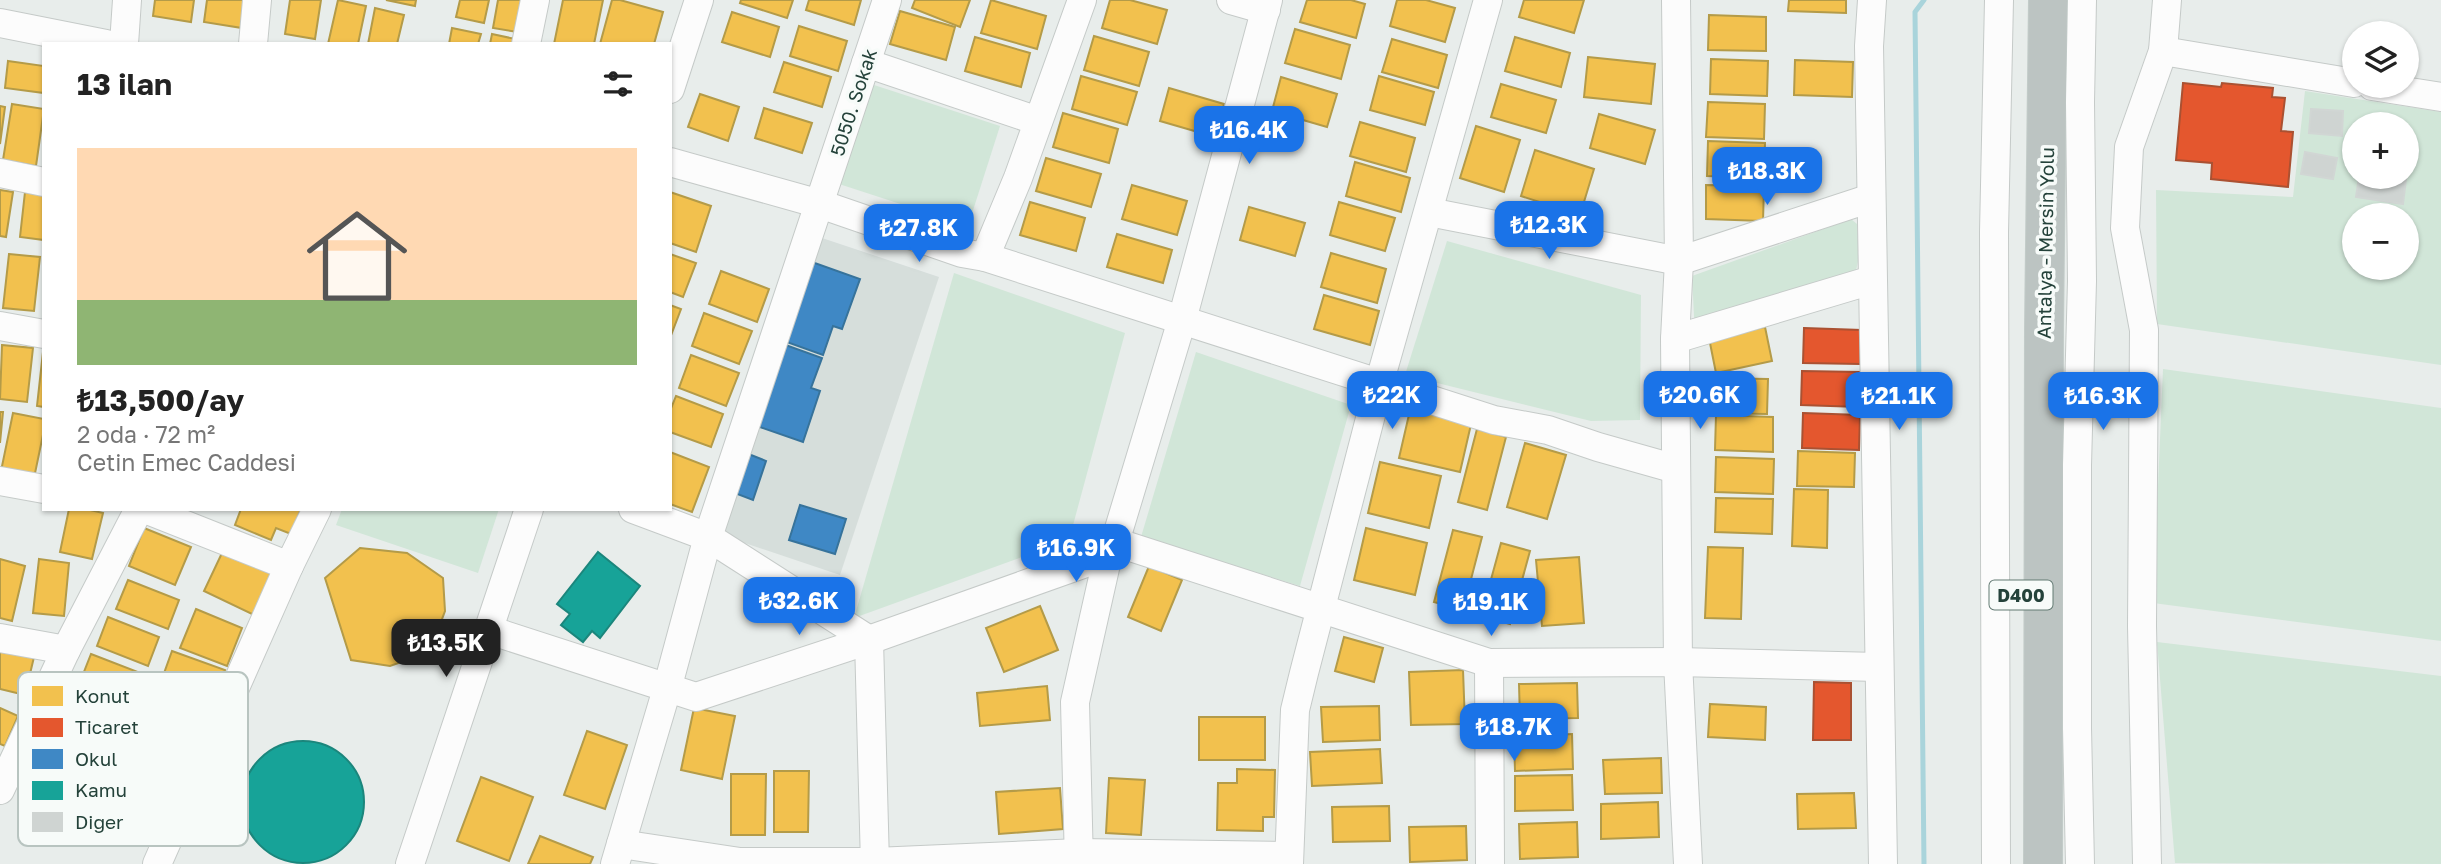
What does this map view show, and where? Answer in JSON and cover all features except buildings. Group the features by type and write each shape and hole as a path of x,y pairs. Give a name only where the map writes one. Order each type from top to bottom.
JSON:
{"highway":[{"name":"Antalya - Mersin Yolu","path":"2023,0 2043,864"},
{"name":"Antalya - Mersin Yolu","path":"2020,864 2032,327 2048,0"}],"street":[{"path":"124,42 127,0"},
{"path":"253,42 257,0"},
{"path":"526,42 535,0"},
{"name":"5050. Sokak","path":"618,854 708,537 887,0"},
{"path":"985,257 1018,178 1082,0"},
{"path":"1079,858 1075,702 1111,548 1182,320 1267,5 1231,0"},
{"path":"618,854 740,862 875,863 1079,858 1288,860 1295,710 1319,608 1379,384 1488,0"},
{"path":"1676,0 1679,261 1675,339 1678,662 1688,864"},
{"path":"1872,0 1869,46 1883,864"},
{"path":"1996,864 1994,232 1999,0"},
{"path":"2080,864 2077,465 2082,281 2082,0"},
{"path":"2147,864 2142,626 2144,330 2124,228 2129,147 2163,51 2167,0"},
{"path":"672,82 695,1"},
{"path":"0,23 96,42"},
{"path":"2163,51 2342,81"},
{"path":"866,63 1038,121"},
{"path":"2419,93 2441,97"},
{"path":"672,163 820,204 962,253 985,257 1493,420 1548,430 1676,469"},
{"path":"0,173 42,182"},
{"path":"1429,212 1679,261 1871,198"},
{"path":"1675,339 1872,280"},
{"path":"0,326 42,334"},
{"path":"0,481 42,489"},
{"path":"56,672 138,511"},
{"path":"150,511 289,566"},
{"path":"242,672 316,511"},
{"path":"410,864 528,511"},
{"path":"638,511 708,537 869,640"},
{"path":"489,630 696,697 869,640 1111,548 1319,608 1489,663 1678,662 1878,667"},
{"path":"0,638 66,650"},
{"path":"869,640 875,863"},
{"path":"1489,663 1490,864"},
{"path":"0,789 18,751"},
{"path":"157,864 165,846"}],"shaded area":[{"path":"810,234 939,277 840,575 712,532"}],"green space":[{"path":"874,85 1000,126 968,226 836,183"},
{"path":"2305,91 2441,112 2441,365 2157,324 2156,190 2293,197"},
{"path":"1851,219 1857,224 1859,257 1855,275 1695,336 1692,276"},
{"path":"1447,241 1641,295 1640,420 1591,421 1405,375"},
{"path":"954,273 1125,333 1069,540 854,618"},
{"path":"1196,352 1351,405 1300,586 1141,537"},
{"path":"2163,369 2441,408 2441,641 2153,603"},
{"path":"341,511 498,511 478,573 336,525"},
{"path":"2157,642 2441,676 2441,864 2175,863"}],"waterway":[{"path":"1924,0 1915,12 1924,864"}]}
